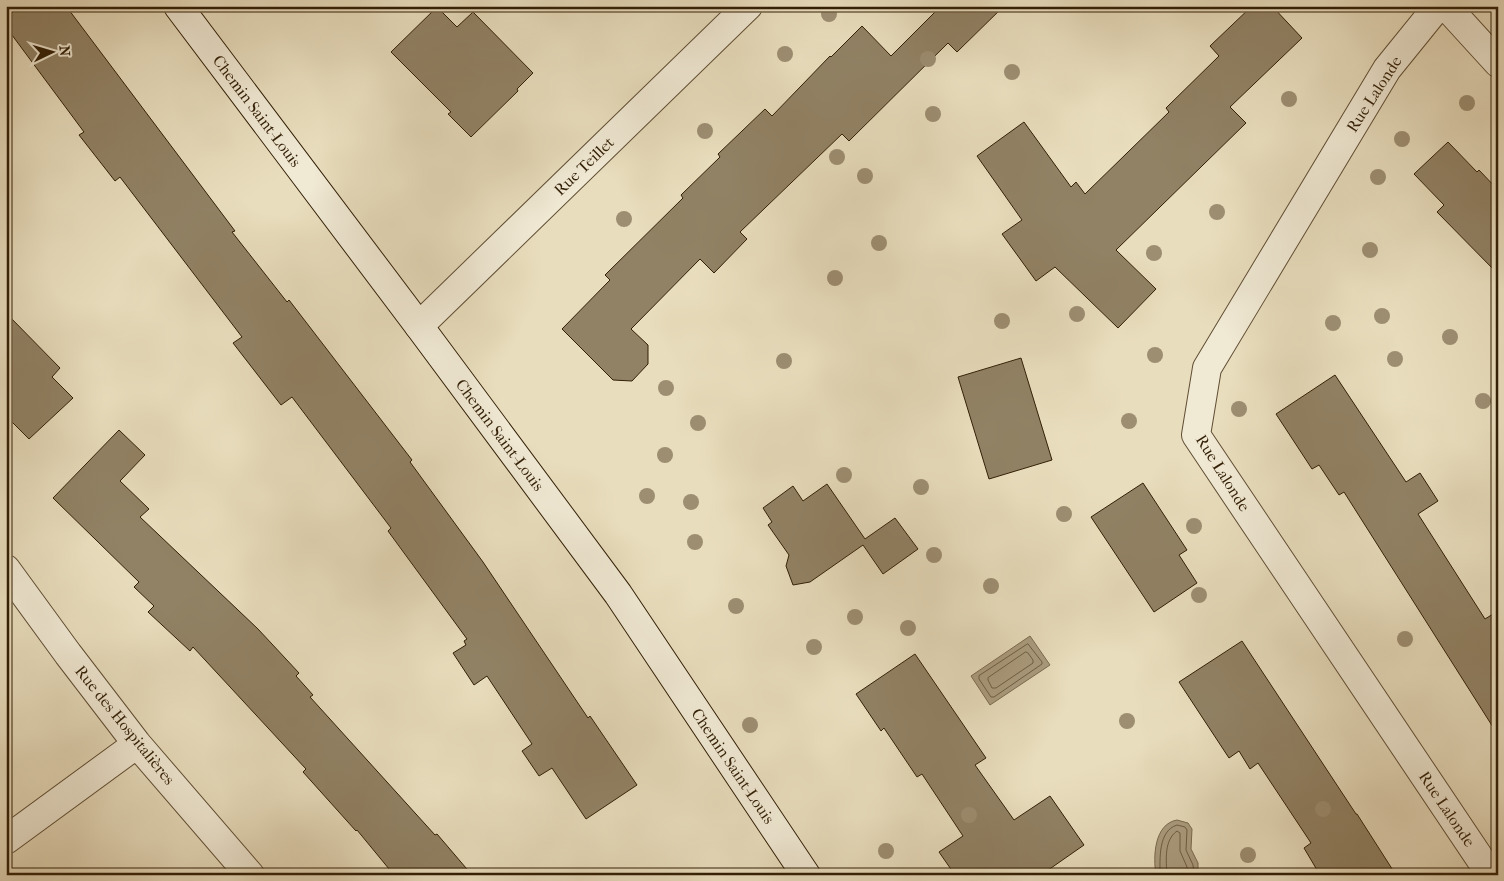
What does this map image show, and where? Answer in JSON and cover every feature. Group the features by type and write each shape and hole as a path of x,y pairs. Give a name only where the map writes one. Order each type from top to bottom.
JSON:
{"street":[{"name":"Chemin Saint-Louis","path":"178,6 420,326 618,594 806,875"},
{"name":"Rue Teillet","path":"420,326 748,6"},
{"name":"Rue Lalonde","path":"1438,6 1387,69 1207,368 1196,435 1491,875"},
{"path":"1446,6 1498,63"},
{"name":"Rue des Hospitalières","path":"6,569 137,744 250,875"},
{"path":"6,840 137,744"}],"water":[{"path":"1030,636 1050,665 990,705 971,676"},
{"path":"1177,820 1188,823 1192,829 1191,849 1198,863 1198,875 1156,875 1155,851 1159,834 1169,823"}],"building":[{"path":"17,6 66,6 235,231 232,232 287,302 289,300 412,460 410,462 483,562 588,718 590,716 637,785 586,819 552,768 539,776 522,751 532,744 487,676 474,685 453,653 466,645 464,641 467,639 388,531 391,528 292,397 281,405 233,343 242,337 120,177 115,181 79,135 84,132 6,27 6,14"},
{"path":"941,6 1004,6 957,52 948,43 849,141 842,134 740,232 747,239 714,273 700,259 631,329 648,345 648,364 632,381 613,380 562,329 610,280 605,275 683,198 681,195 720,157 718,154 765,109 772,116 862,26 891,56"},
{"path":"1252,6 1272,6 1302,38 1230,107 1246,123 1116,250 1156,289 1118,328 1055,267 1036,281 1002,234 1022,220 977,156 1024,122 1071,187 1076,182 1085,194 1169,112 1166,108 1219,56 1210,46"},
{"path":"437,7 457,27 473,12 533,73 517,89 518,91 471,137 448,114 451,112 391,52"},
{"path":"1448,142 1477,172 1479,170 1498,190 1498,274 1437,212 1444,205 1414,174"},
{"path":"6,313 60,368 52,377 73,398 29,439 6,416"},
{"path":"1021,358 1052,460 989,479 958,377"},
{"path":"1335,375 1406,482 1420,473 1438,501 1418,514 1485,619 1498,611 1498,735 1344,492 1339,495 1319,465 1312,469 1276,414"},
{"path":"119,430 145,455 120,481 149,509 140,517 258,629 299,673 296,676 313,695 310,697 435,835 437,834 472,875 394,875 357,830 303,772 306,769 193,647 190,651 148,612 154,606 134,587 139,582 53,498"},
{"path":"1143,483 1187,550 1179,555 1197,583 1154,612 1091,517"},
{"path":"827,484 865,539 895,518 918,549 883,574 863,545 810,582 793,585 786,566 789,555 768,525 772,522 763,508 793,486 803,501"},
{"path":"1242,641 1396,875 1320,875 1304,848 1311,843 1258,763 1250,769 1239,751 1229,758 1179,682"},
{"path":"915,654 986,758 975,765 1014,820 1050,796 1084,845 1041,875 955,875 939,852 963,836 922,774 917,777 884,728 881,731 856,694"}]}
